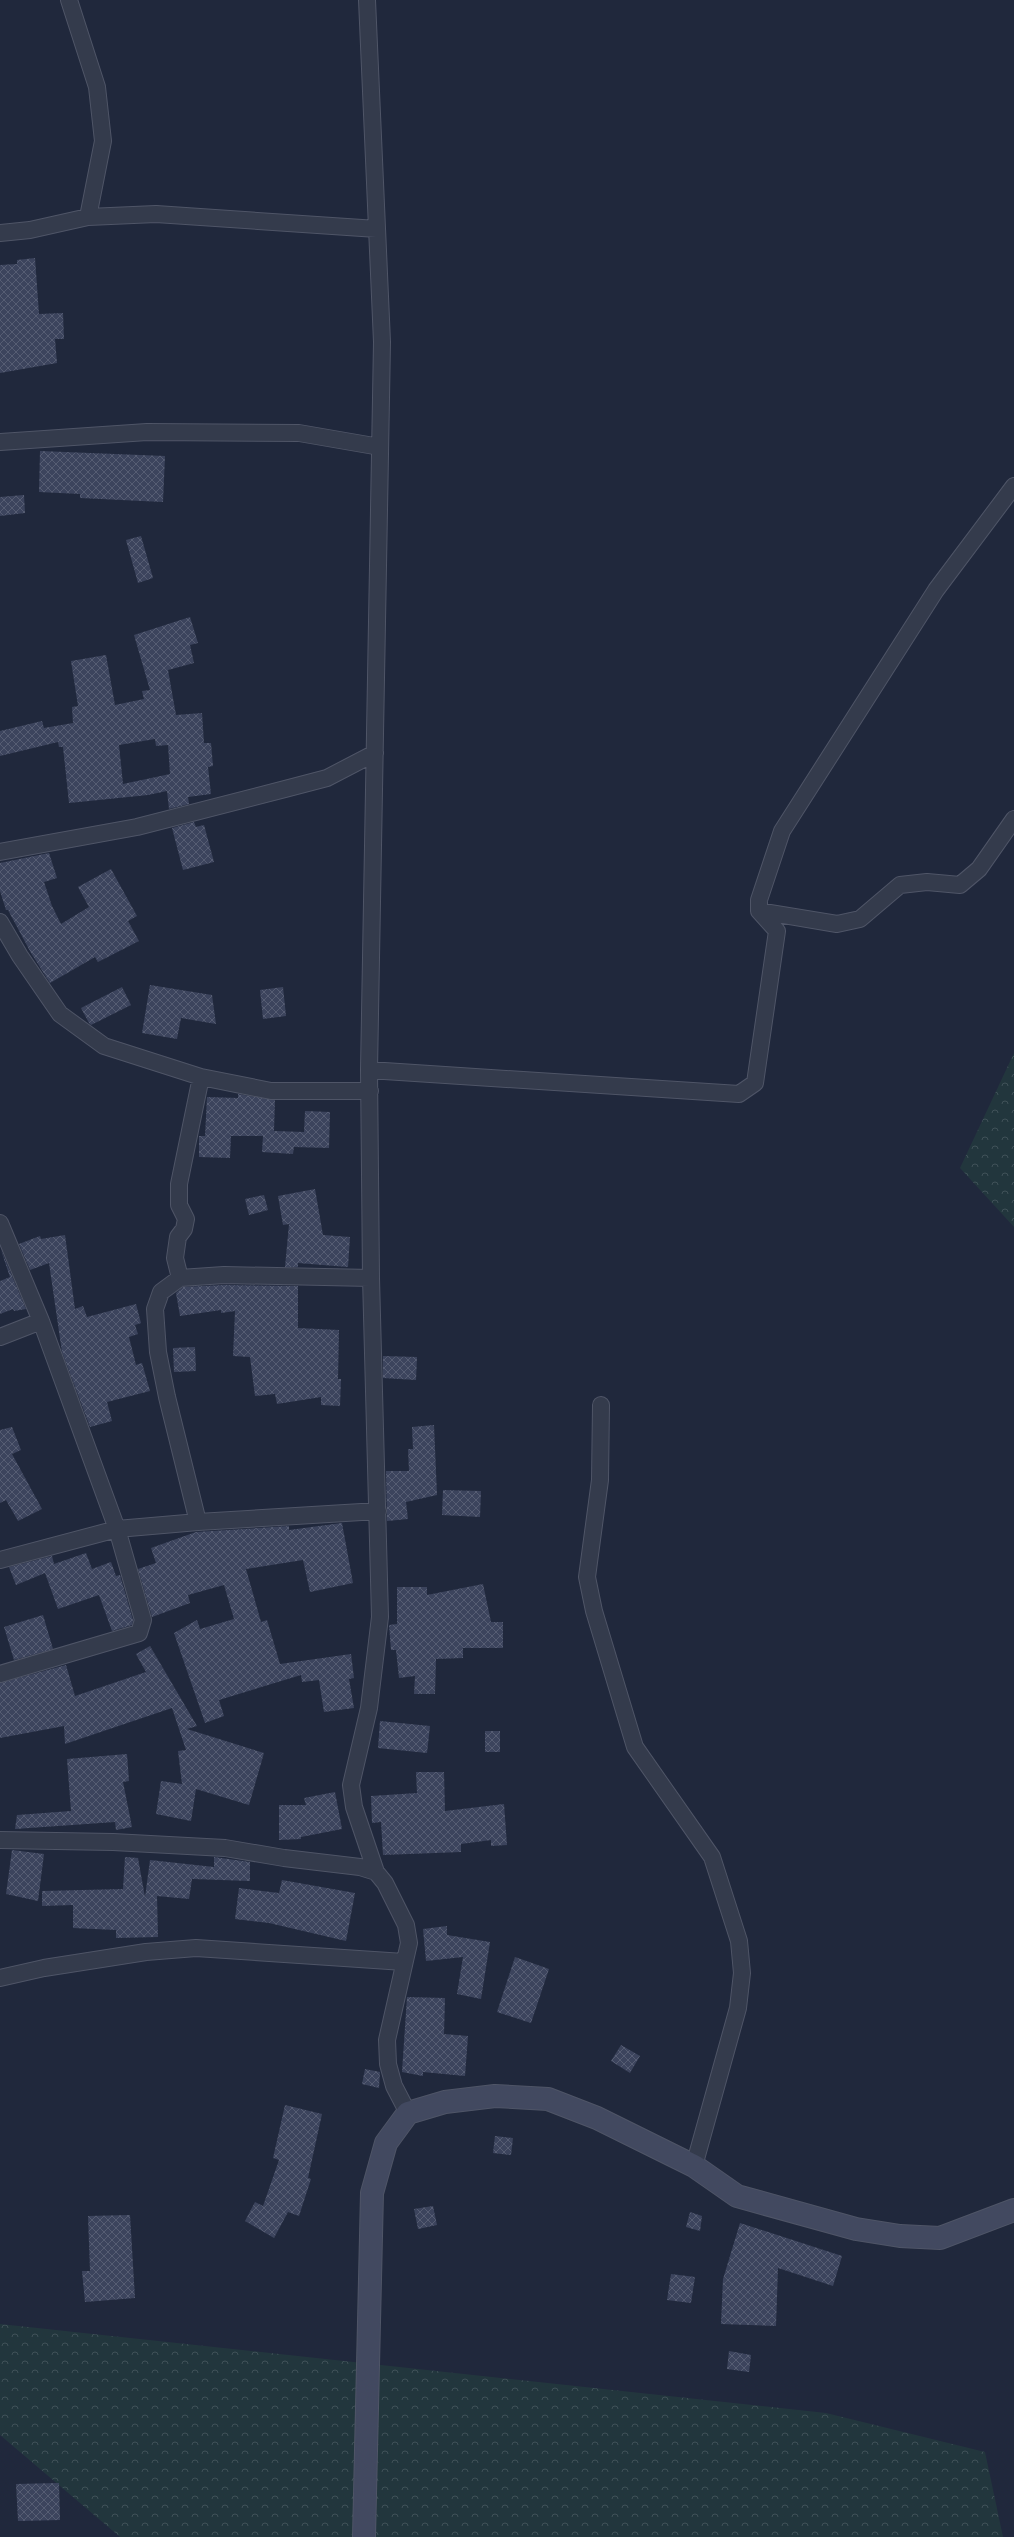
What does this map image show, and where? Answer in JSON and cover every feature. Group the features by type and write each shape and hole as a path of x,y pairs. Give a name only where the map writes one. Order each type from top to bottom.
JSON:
{"street":[{"path":"69,0 96,87 103,141 88,217"},
{"path":"367,0 382,342 370,1070 371,1278 380,1617 369,1708 351,1785 354,1807 376,1872 385,1883 406,1925 409,1943 387,2040 388,2064 394,2086 408,2113"},
{"path":"0,233 30,230 88,217 156,214 377,229"},
{"path":"0,442 147,432 299,433 380,447"},
{"path":"370,1070 739,1094 755,1083 777,931 759,911 759,900 782,831 936,590 1014,486"},
{"path":"0,852 137,827 327,778 375,753"},
{"path":"759,911 837,924 860,919 900,884 927,882 960,886 979,868 1014,819"},
{"path":"0,922 20,956 60,1014 104,1046 201,1077 271,1091 370,1091"},
{"path":"180,1278 176,1258 178,1237 184,1229 186,1220 179,1205 179,1184 201,1077"},
{"path":"0,1223 40,1321 117,1530 143,1620 138,1634 0,1674"},
{"path":"198,1522 167,1397 158,1352 155,1309 161,1292 180,1278 224,1275 371,1278"},
{"path":"0,1337 40,1321"},
{"path":"601,1405 600,1480 587,1578 594,1611 635,1747 712,1857 740,1941 742,1973 738,2008 694,2166"},
{"path":"0,1560 117,1530 198,1522 378,1511"},
{"path":"0,1840 113,1842 225,1848 284,1858 360,1867 376,1872"},
{"path":"0,1978 52,1967 146,1952 196,1948 404,1962"},
{"path":"364,2537 372,2193 386,2143 408,2113 444,2102 495,2096 548,2099 597,2118 694,2166 737,2196 856,2229 900,2236 940,2238 1014,2210"}],"green space":[{"path":"1014,1053 1014,1227 960,1168"},
{"path":"0,2324 826,2413 985,2452 1003,2537 120,2537 0,2435"}],"building":[{"path":"35,258 39,314 63,313 64,339 55,339 57,363 0,373 0,265 17,264 17,260"},
{"path":"40,451 165,456 163,502 80,498 80,494 39,492"},
{"path":"24,495 25,513 0,516 0,497"},
{"path":"141,536 153,578 138,583 126,540"},
{"path":"190,617 198,643 190,645 194,663 168,670 176,715 202,713 204,743 211,743 213,766 208,767 211,794 188,797 189,804 169,809 167,791 148,795 69,803 63,747 59,747 58,742 0,756 0,731 42,721 44,728 73,723 72,707 78,706 71,661 106,655 115,705 144,699 142,691 150,690 134,635","holes":["155,739 156,746 168,745 170,774 123,784 119,745"]},
{"path":"194,822 196,827 204,825 214,862 183,870 172,828"},
{"path":"49,853 57,878 44,882 52,906 61,924 89,907 78,887 111,869 137,916 128,921 139,941 98,962 95,957 50,983 31,953 8,910 6,910 0,891 0,863"},
{"path":"150,985 212,995 216,1024 181,1018 177,1039 142,1033"},
{"path":"122,987 131,1005 91,1025 81,1008"},
{"path":"283,987 286,1016 263,1019 260,990"},
{"path":"238,1094 275,1100 274,1131 304,1132 305,1111 330,1112 329,1148 294,1147 293,1154 262,1152 263,1136 231,1136 230,1158 199,1157 199,1136 205,1136 207,1097 238,1098"},
{"path":"315,1189 323,1235 350,1237 348,1267 298,1263 298,1267 285,1267 289,1224 283,1225 278,1196"},
{"path":"264,1195 268,1210 249,1215 245,1199"},
{"path":"65,1235 75,1309 83,1306 87,1317 136,1304 141,1323 135,1325 138,1334 129,1337 136,1365 142,1363 150,1391 107,1402 112,1421 90,1427 62,1352 49,1263 30,1270 19,1244 40,1236 41,1239"},
{"path":"1,1250 26,1309 14,1311 13,1309 0,1314 0,1281 10,1277"},
{"path":"224,1285 298,1286 298,1328 339,1330 338,1379 341,1379 340,1406 321,1405 321,1397 277,1404 275,1394 255,1396 250,1357 233,1356 235,1311 221,1313 221,1310 180,1316 176,1293 183,1287"},
{"path":"195,1347 196,1371 174,1372 173,1348"},
{"path":"383,1356 417,1357 416,1380 383,1378"},
{"path":"434,1425 437,1495 406,1502 408,1519 387,1521 386,1471 409,1471 408,1449 413,1449 412,1427"},
{"path":"12,1427 21,1450 12,1454 42,1509 18,1521 6,1500 0,1503 0,1430"},
{"path":"443,1490 481,1491 480,1517 442,1515"},
{"path":"342,1523 353,1583 310,1592 303,1560 246,1569 261,1622 267,1620 280,1664 351,1654 354,1678 349,1679 354,1708 324,1712 319,1680 302,1682 301,1675 219,1700 224,1716 205,1723 174,1633 197,1620 200,1629 234,1619 224,1585 188,1595 190,1603 152,1617 138,1569 156,1563 151,1548 196,1532 289,1526 289,1530"},
{"path":"86,1553 92,1569 111,1562 116,1576 120,1575 133,1620 132,1625 112,1631 99,1595 58,1609 45,1573 16,1585 9,1567 52,1556 54,1564"},
{"path":"483,1584 491,1622 503,1622 503,1648 463,1648 463,1658 436,1659 435,1694 414,1694 415,1676 399,1678 396,1650 391,1650 389,1625 397,1624 397,1587 427,1587 427,1595"},
{"path":"43,1615 53,1649 14,1660 4,1627"},
{"path":"150,1646 197,1726 187,1729 264,1753 249,1805 196,1789 191,1821 156,1814 161,1781 182,1784 178,1751 186,1750 172,1708 65,1744 64,1726 0,1738 0,1683 66,1665 75,1696 146,1672 136,1654"},
{"path":"380,1721 430,1726 427,1753 378,1748"},
{"path":"485,1731 500,1731 500,1752 485,1752"},
{"path":"127,1754 129,1781 123,1782 132,1827 116,1830 115,1822 15,1829 17,1815 71,1811 67,1759"},
{"path":"416,1772 444,1772 445,1811 504,1804 507,1845 491,1846 491,1840 461,1844 461,1852 383,1855 381,1822 372,1823 371,1796 417,1793"},
{"path":"335,1792 342,1829 301,1837 301,1839 279,1840 279,1805 306,1805 304,1798"},
{"path":"12,1850 44,1854 38,1901 6,1894"},
{"path":"125,1857 138,1858 145,1897 150,1860 214,1867 214,1857 250,1862 250,1881 192,1879 189,1899 157,1896 158,1937 116,1938 116,1930 73,1928 73,1905 42,1906 42,1891 123,1889"},
{"path":"282,1880 355,1893 346,1941 269,1923 235,1919 239,1888 279,1893"},
{"path":"447,1926 447,1935 490,1942 481,1999 457,1994 463,1957 426,1961 423,1929"},
{"path":"515,1957 549,1969 531,2023 497,2012"},
{"path":"407,1997 445,1998 444,2034 468,2036 465,2076 423,2072 423,2076 402,2072"},
{"path":"621,2045 640,2056 630,2073 611,2061"},
{"path":"365,2069 380,2072 379,2088 362,2084"},
{"path":"285,2105 322,2114 308,2178 311,2179 299,2216 288,2212 274,2238 245,2221 255,2202 263,2206 279,2160 273,2158"},
{"path":"495,2136 513,2138 511,2155 493,2153"},
{"path":"433,2206 437,2225 418,2229 414,2209"},
{"path":"690,2212 702,2216 700,2231 686,2227"},
{"path":"130,2215 135,2298 85,2302 82,2271 90,2271 88,2216"},
{"path":"740,2223 842,2256 833,2286 778,2268 776,2326 721,2324 723,2279"},
{"path":"671,2274 695,2277 691,2303 667,2300"},
{"path":"729,2351 751,2355 749,2372 727,2369"},
{"path":"59,2483 60,2520 18,2521 16,2484"}]}
